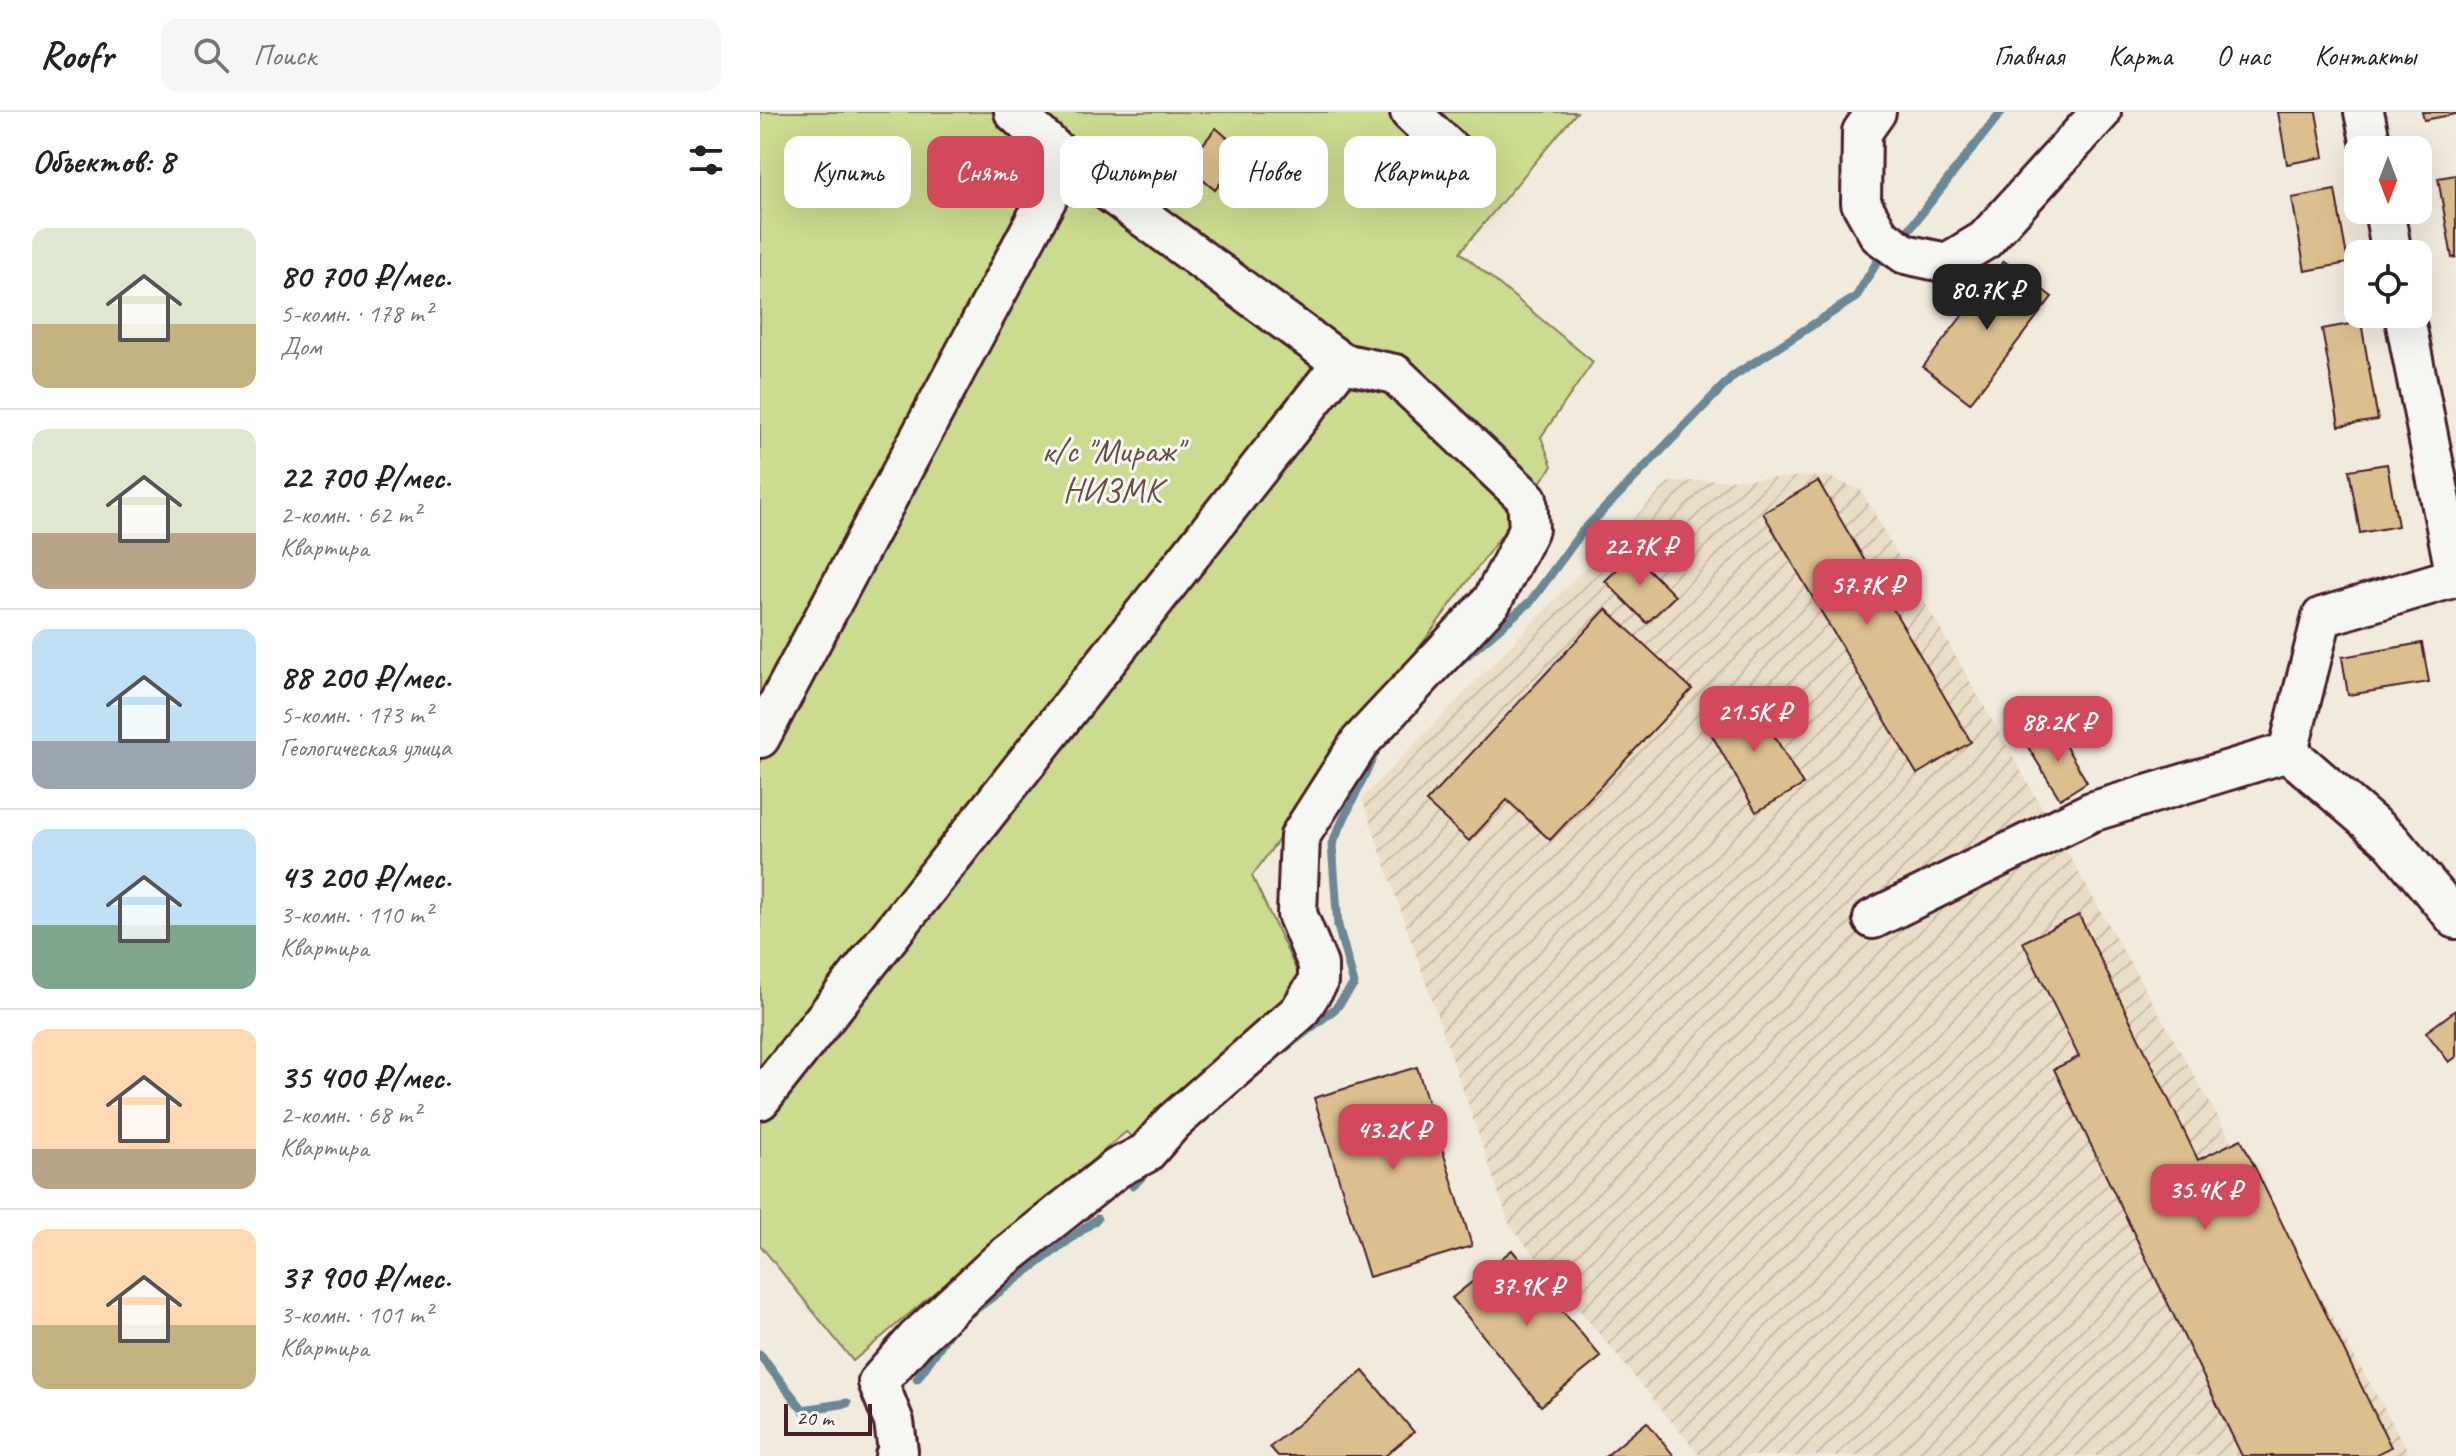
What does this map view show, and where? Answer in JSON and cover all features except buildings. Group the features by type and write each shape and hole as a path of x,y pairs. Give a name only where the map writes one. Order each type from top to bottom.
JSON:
{"street":[{"path":"1014,112 1060,155"},
{"path":"1410,112 1436,136"},
{"path":"1876,112 1862,132 1861,203 1879,235 1905,254 1947,263 1985,240 2101,112"},
{"path":"2364,112 2369,136"},
{"path":"760,738 1060,174"},
{"path":"895,1456 898,1451 894,1422 878,1382 916,1339 1001,1260 1117,1168 1146,1153 1173,1122 1299,1012 1318,982 1318,965 1297,914 1300,836 1360,742 1492,601 1529,529 1527,499 1395,374 1342,363 1131,208"},
{"path":"2288,752 2322,617 2456,577 2407,328"},
{"path":"760,1100 1342,363"},
{"path":"1873,919 2091,812 2288,752"},
{"path":"2288,752 2391,841 2456,919"}],"shaded area":[{"path":"1826,476 1861,490 2411,1456 1700,1456 1510,1226 1362,798 1669,482"}],"green space":[{"name":"к/с \"Мираж\" НИЗМК","path":"760,112 1577,112 1460,252 1593,362 1541,437 1552,466 1252,876 1302,982 1254,1036 1139,1141 1126,1132 853,1361 760,1245"}],"waterway":[{"path":"1910,228 2001,112"},
{"path":"1458,663 1531,601 1581,533 1733,376 1856,297 1883,252"},
{"path":"1285,1048 1336,1008 1354,984 1338,926 1332,844 1376,750"},
{"path":"1133,1186 1149,1169"},
{"path":"968,1315 1097,1219"},
{"path":"917,1379 953,1327"},
{"path":"760,1355 803,1410 847,1403"}]}
